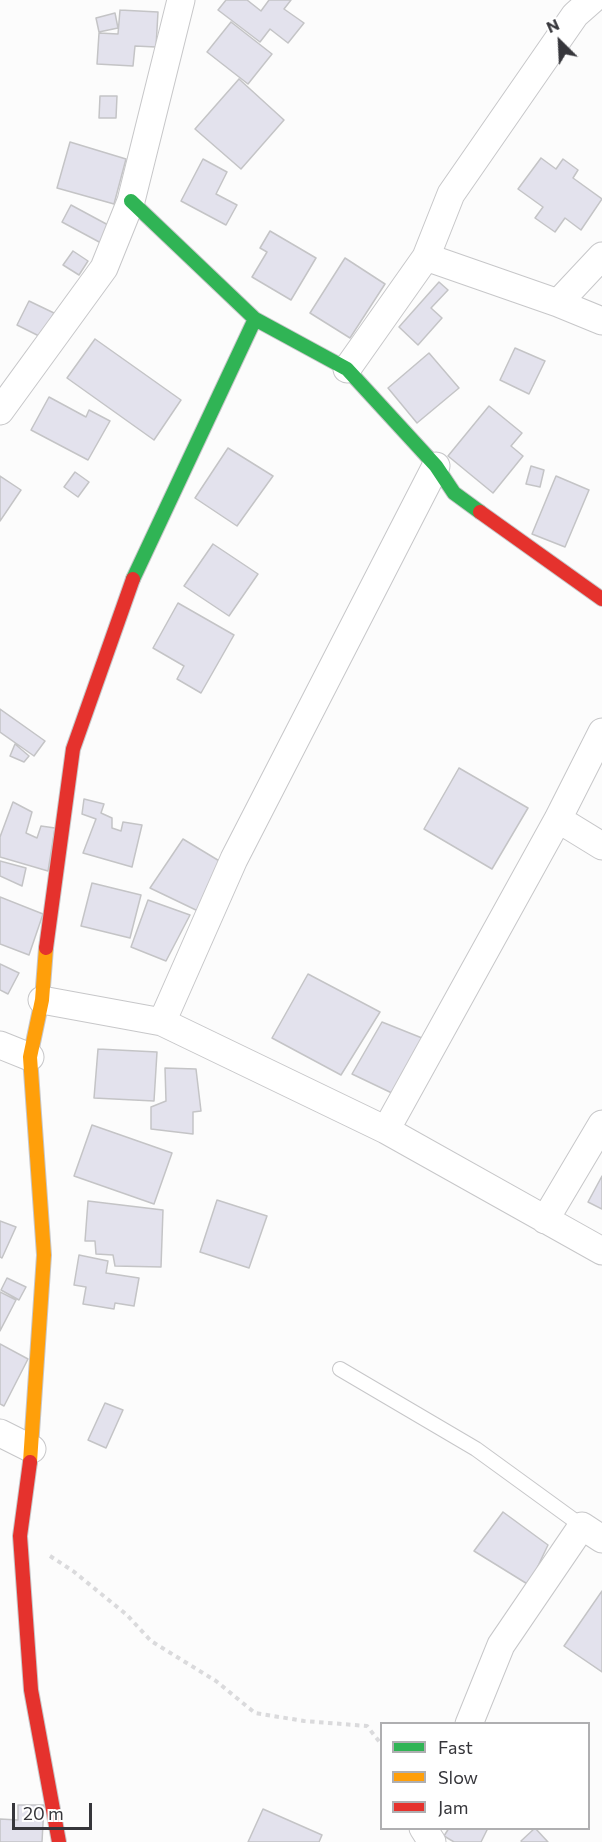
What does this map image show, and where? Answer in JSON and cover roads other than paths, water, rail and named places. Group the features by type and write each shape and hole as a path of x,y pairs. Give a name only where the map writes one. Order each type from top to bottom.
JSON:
{"street":[{"path":"0,411 104,268 131,201 181,0"},
{"path":"347,369 426,257 451,194 574,15 592,0"},
{"path":"131,201 255,319 347,369 436,466 454,493 602,599"},
{"path":"558,303 602,256"},
{"path":"426,257 558,303 602,321"},
{"path":"59,1842 31,1690 20,1536 32,1449 44,1255 30,1058 42,1000 47,939 73,749 134,577 255,319"},
{"path":"162,1022 234,859 436,466"},
{"path":"386,1130 558,819 602,732"},
{"path":"558,819 602,846"},
{"path":"42,1000 162,1022 386,1130 602,1251"},
{"path":"0,1045 30,1058"},
{"path":"545,1220 602,1124"},
{"path":"0,1433 32,1449"},
{"path":"470,1722 501,1645 592,1532"}],"lane":[{"path":"340,1369 476,1449 592,1532"}]}
